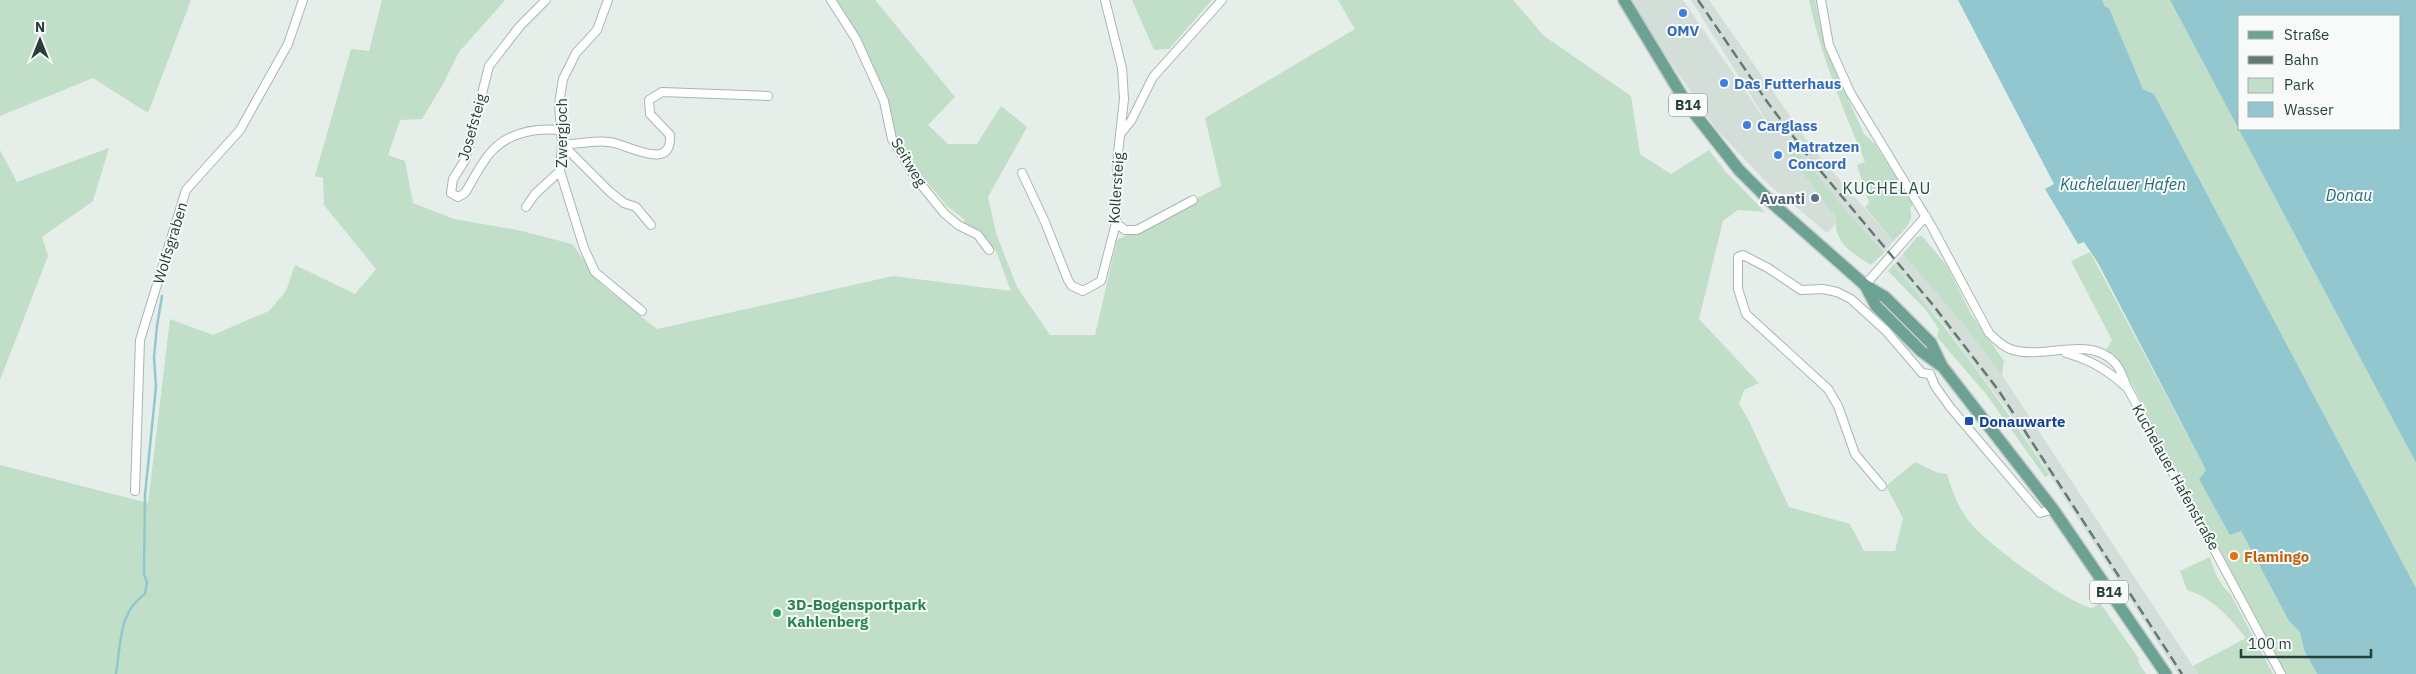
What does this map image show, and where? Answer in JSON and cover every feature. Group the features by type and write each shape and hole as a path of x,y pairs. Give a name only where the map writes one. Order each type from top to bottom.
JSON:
{"main road":[{"name":"B14","path":"1624,0 1687,104 1716,143 1754,186 1865,285 1885,297 1931,343 1942,366 2053,509 2166,674"}],"street":[{"name":"Wolfsgraben","path":"135,491 140,340 186,190 240,130 288,44 303,0"},
{"name":"Josefsteig","path":"546,0 520,26 489,66 466,160 453,179 452,193 458,197 464,193 494,148 531,130 544,128 561,130"},
{"name":"Zwergjoch","path":"608,0 597,30 576,53 563,79 560,104 562,144 560,171 584,248 595,272 642,311"},
{"name":"Seitweg","path":"831,0 856,39 884,101 892,138 916,177 944,213 958,225 978,235 989,250"},
{"name":"Kollersteig","path":"1022,173 1072,286 1083,290 1102,280 1116,223 1124,82 1104,0"},
{"path":"1121,133 1131,121 1153,77 1222,0"},
{"name":"Kuchelauer Hafenstraße","path":"1821,0 1830,45 1850,92 1926,216 1989,333 2000,343 2017,351 2091,350 2103,354 2116,363 2126,387 2281,674"},
{"path":"562,144 608,142 652,156 660,155 667,150 670,135 650,114 649,100 662,92 768,96"},
{"path":"562,144 610,192 636,208 651,225"},
{"path":"526,207 535,194 560,171"},
{"path":"1116,223 1125,230 1137,230 1193,200"},
{"path":"1865,285 1926,216"},
{"path":"1882,486 1855,454 1838,406 1828,389 1746,314 1738,289 1738,256 1743,255 1768,268 1801,290 1830,291 1851,299 1886,331 1922,373 1930,374 1942,366"},
{"name":"Kuchelauer Hafenstraße","path":"2059,351 2088,359 2107,369 2126,387"},
{"path":"1930,374 1935,386 1950,407 2040,513 2053,509"}],"shaded area":[{"path":"1631,0 1683,0 1776,136 1691,0 1709,0 1813,149 1893,241 1884,253 1786,151 1836,218 1834,226 1827,233 1768,184 1716,129 1646,26"},
{"path":"1903,254 1963,324 2002,375 2198,674 2178,674 2011,415 1945,326 1893,265"}],"green space":[{"path":"0,0 191,0 148,113 93,78 0,116"},
{"path":"382,0 505,0 459,52 442,86 422,119 400,120 388,155 405,161 413,203 454,219 518,230 572,244 603,286 657,329 893,276 1011,291 996,251 963,224 965,220 948,207 893,142 886,106 853,36 831,0 875,0 955,97 928,125 948,144 977,144 1001,106 1027,127 988,197 996,233 1017,287 1050,335 1095,335 1117,240 1221,186 1205,118 1355,29 1338,0 1513,0 1544,36 1631,96 1640,154 1671,174 1709,150 1726,172 1765,212 1738,210 1723,221 1699,319 1759,383 1744,390 1739,404 1748,419 1789,507 1850,524 1864,551 1895,551 1903,518 1886,486 1915,462 1938,473 1947,474 1958,503 1965,516 1975,528 2014,561 2049,586 2080,604 2092,608 2100,603 2139,659 2138,662 2146,674 0,674 0,465 148,503 170,319 213,335 269,311 286,291 295,265 355,294 376,269 324,205 323,178 315,176 351,49 369,51"},
{"path":"1132,0 1212,0 1169,49 1154,50"},
{"path":"1809,0 1815,0 1826,50 1864,134 1875,144 1913,204 1910,208 1911,218 1909,222 1893,241 1865,207 1869,203 1857,165 1865,162 1826,62"},
{"path":"2102,0 2170,0 2416,463 2416,588 2154,94 2143,89 2109,9 2105,7"},
{"path":"109,148 93,201 42,237 48,256 0,380 0,150 17,182"},
{"path":"1795,148 1851,217 1884,253 1871,265 1851,252 1837,234 1836,218 1786,151"},
{"path":"1922,236 1947,266 1971,314 2004,361 2002,375 1963,324 1903,254 1917,237"},
{"path":"2090,252 2206,470 2199,479 2241,531 2289,621 2300,632 2304,650 2317,674 2286,674 2124,369 2106,350 2112,340 2071,261"},
{"path":"1893,265 1975,367 2049,475 2045,477 1986,394 1937,337 1939,329 1925,309 1888,271"},
{"path":"2210,557 2218,577 2231,595 2273,674 2198,674 2193,666 2246,638 2213,603 2187,590 2180,571"}],"water":[{"name":"Kuchelauer Hafen","path":"1958,0 2102,0 2105,7 2109,8 2143,89 2154,94 2416,588 2416,674 2317,674 2304,650 2300,632 2289,621 2241,531 2230,535 2199,479 2206,470 2098,263 2084,242 2078,244 2045,189 2054,184"},
{"name":"Donau","path":"2170,0 2416,0 2416,463 2239,130 2401,130 2401,15 2238,15 2238,128"}],"waterway":[{"path":"116,674 125,620 136,601 145,594 147,582 144,574 145,495 156,387 154,357 162,296"}],"railway":[{"path":"1698,0 1768,103 1808,156 1933,305 1999,391 2182,674"}],"place":[{"name":"OMV","path":"1683,13"},
{"name":"Das Futterhaus","path":"1724,83"},
{"name":"Carglass","path":"1747,125"},
{"name":"Matratzen Concord","path":"1778,155"},
{"name":"Avanti","path":"1815,198"},
{"name":"Donauwarte","path":"1969,421"},
{"name":"Flamingo","path":"2234,556"},
{"name":"3D-Bogensportpark Kahlenberg","path":"777,613"}],"district":[{"name":"KUCHELAU","path":"1887,188"}]}
